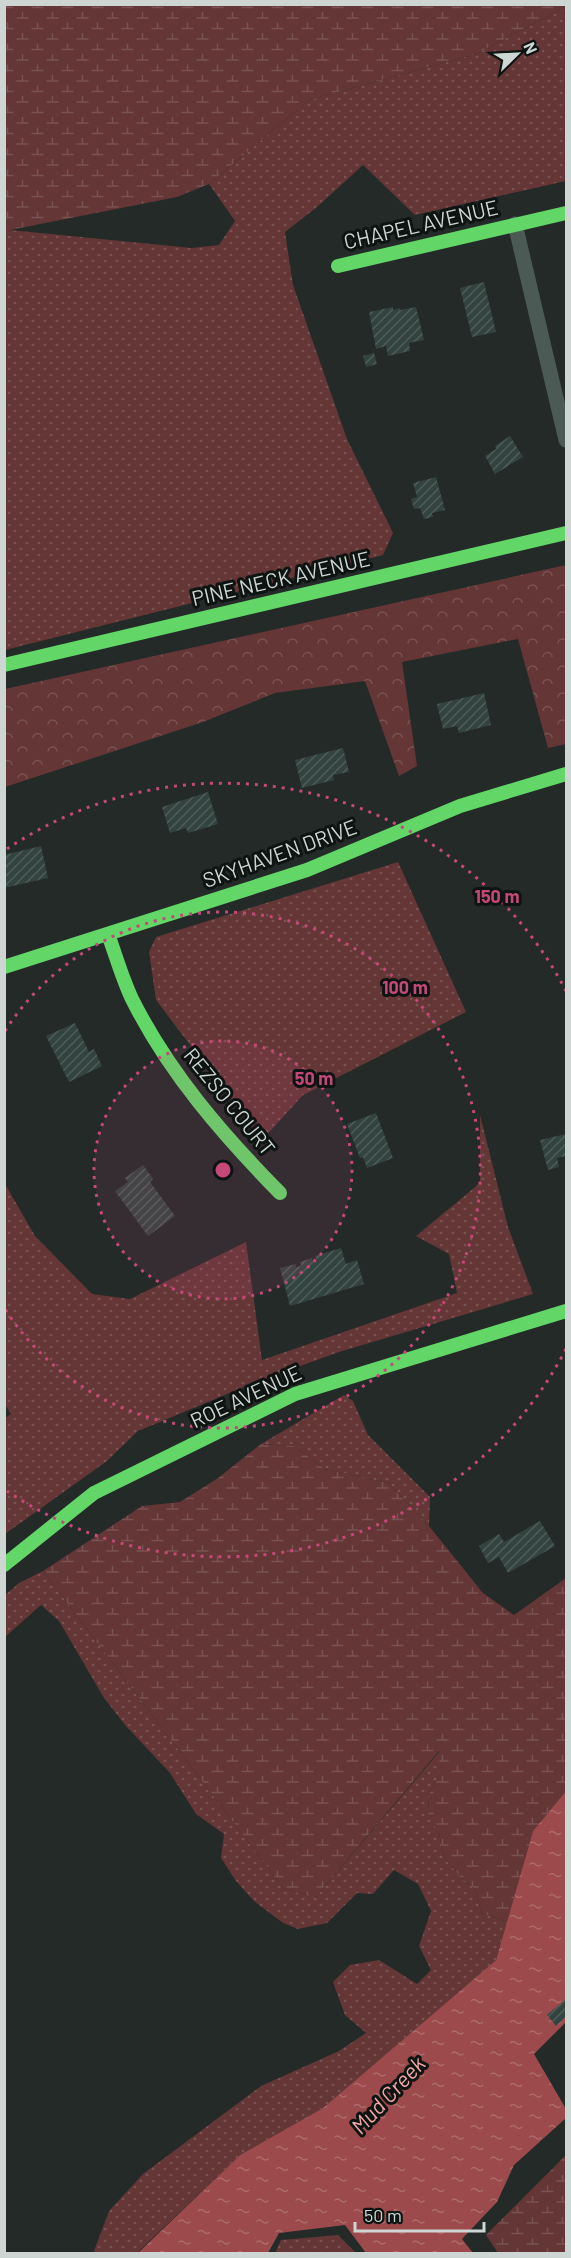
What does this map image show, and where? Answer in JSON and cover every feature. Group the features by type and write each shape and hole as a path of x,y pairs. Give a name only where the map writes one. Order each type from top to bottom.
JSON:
{"street":[{"name":"CHAPEL AVENUE","path":"338,266 567,213"},
{"path":"515,224 567,440"},
{"name":"PINE NECK AVENUE","path":"4,666 567,533"},
{"name":"SKYHAVEN DRIVE","path":"4,967 307,870 460,806 567,774"},
{"name":"REZSO COURT","path":"108,934 132,996 183,1086 230,1143 280,1193"},
{"name":"ROE AVENUE","path":"4,1565 94,1493 295,1394 567,1311"}],"green space":[{"path":"5,4 566,4 566,7 476,54 309,100 209,184 177,197 10,230 5,234"},
{"path":"566,7 566,181 415,215 363,165 317,207 285,232 293,285 347,439 393,533 383,555 5,650 4,234 10,230 192,248 219,245 235,221 209,184 309,100 476,54"},
{"path":"566,565 566,744 548,748 518,639 402,662 417,766 399,776 365,681 275,693 203,722 5,787 5,689"},
{"path":"398,862 466,1012 303,1095 262,1140 156,1000 149,952 156,937"},
{"path":"480,1115 508,1227 533,1294 339,1352 256,1382 138,1431 107,1461 5,1534 5,1418 11,1414 4,1403 5,1184 35,1236 92,1294 130,1299 246,1242 262,1360 457,1293 449,1254 416,1236 480,1183"},
{"path":"344,1395 353,1401 368,1435 430,1497 429,1526 388,1483 325,1469 294,1446 261,1444"},
{"path":"261,1444 294,1446 325,1469 388,1483 429,1526 483,1593 514,1615 566,1578 566,1791 533,1831 507,1922 482,1913 474,1888 460,1877 444,1857 439,1834 428,1816 429,1794 442,1770 439,1751 315,1898 283,1888 43,1571 142,1506 180,1502 218,1478"},
{"path":"43,1571 283,1888 315,1898 440,1751 442,1770 429,1794 428,1815 439,1834 444,1857 460,1877 474,1888 482,1913 507,1922 496,1960 323,2108 240,2155 137,2253 96,2253 94,2251 109,2211 143,2174 261,2086 339,2051 366,2033 345,2015 333,1982 350,1965 379,1960 417,1984 431,1970 419,1946 431,1911 418,1884 394,1870 373,1894 357,1893 327,1923 298,1929 283,1923 254,1901 236,1881 221,1858 224,1834 196,1814 170,1773 126,1726 104,1698 59,1621 41,1605 5,1637 5,1595 19,1583"},
{"path":"566,2155 566,2253 498,2253 486,2235"},
{"path":"338,2235 356,2253 275,2253 281,2240"}],"water":[{"name":"Mud Creek","path":"566,1791 566,2022 534,2054 566,2109 566,2118 514,2165 497,2202 462,2239 473,2253 366,2253 345,2225 279,2233 268,2253 137,2254 240,2155 323,2108 496,1960 533,1831"}],"building":[{"path":"484,282 496,332 472,337 460,288"},
{"path":"393,307 393,310 400,308 400,310 416,307 424,340 409,343 410,351 388,356 386,346 376,349 369,312"},
{"path":"374,353 377,364 366,367 363,356"},
{"path":"510,436 523,457 495,474 485,456"},
{"path":"436,477 445,510 432,513 433,517 424,519 420,508 414,509 411,499 417,497 413,483"},
{"path":"484,693 491,725 459,733 457,726 443,729 437,704"},
{"path":"343,748 349,772 333,775 334,780 302,788 295,760"},
{"path":"208,792 218,824 188,833 186,828 170,833 162,807"},
{"path":"41,846 48,878 4,888 4,855"},
{"path":"75,1023 89,1052 94,1049 102,1066 69,1082 46,1036"},
{"path":"376,1113 393,1158 367,1168 363,1157 360,1158 347,1124"},
{"path":"566,1134 566,1156 557,1158 559,1167 548,1170 540,1140"},
{"path":"143,1165 153,1179 150,1182 175,1216 148,1236 115,1191 128,1182 125,1178"},
{"path":"341,1248 346,1264 357,1260 364,1284 290,1306 280,1268 296,1264 296,1267 301,1266 300,1262 312,1258 313,1262 317,1261 315,1256"},
{"path":"540,1521 555,1546 508,1573 499,1557 488,1563 479,1546 499,1534 504,1542"},
{"path":"566,1999 566,2017 556,2026 547,2015"}],"traffic: fast":[{"path":"338,266 566,213"},
{"path":"4,665 566,533"},
{"path":"4,967 307,870 460,806 566,774"},
{"path":"108,934 132,999 180,1078 218,1126 280,1193"},
{"path":"4,1565 94,1493 295,1394 566,1311"}]}
